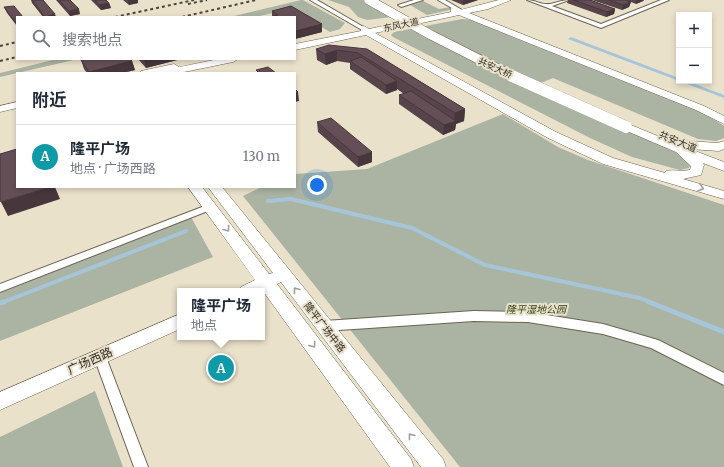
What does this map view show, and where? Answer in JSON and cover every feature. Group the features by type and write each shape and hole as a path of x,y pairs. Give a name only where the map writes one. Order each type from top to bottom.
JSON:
{"main road":[{"name":"共安大桥","path":"369,0 403,21 489,66 629,125"},
{"name":"共安大桥","path":"382,0 496,62 629,125"},
{"path":"460,10 496,0"},
{"name":"东风大道","path":"296,47 507,0"},
{"path":"460,10 709,108 724,116"},
{"path":"460,10 700,108 724,121"},
{"name":"东风大道","path":"296,42 367,31"},
{"path":"367,31 380,35 558,133 610,157 672,174 686,175 696,172 698,165 685,148"},
{"path":"367,31 373,36 552,135 608,161 724,195"},
{"path":"150,72 207,60"},
{"path":"169,72 228,60"},
{"path":"0,109 16,105"},
{"path":"0,114 16,110"},
{"path":"629,125 685,148 724,167"},
{"path":"685,148 719,147 724,145"},
{"name":"共安大道","path":"685,148 724,158"},
{"name":"隆平广场中路","path":"196,188 267,282 396,465"},
{"name":"隆平广场中路","path":"216,188 435,467"},
{"path":"254,288 284,274"},
{"name":"广场西路","path":"0,402 177,322"}],"street":[{"path":"313,0 367,31"},
{"path":"402,5 420,0"},
{"path":"440,0 460,10"},
{"path":"530,0 601,26 666,0"},
{"path":"547,6 566,0"},
{"path":"0,288 210,207"},
{"path":"324,326 474,316 528,317 603,329 654,344 724,380"},
{"path":"100,357 141,467"}],"green space":[{"path":"303,0 345,23 340,29 330,32 291,9 260,16 234,16"},
{"path":"328,0 364,0 392,17 367,20 358,17 349,7"},
{"path":"423,1 439,9 451,7 454,9 427,15 410,5"},
{"path":"462,19 473,20 703,112 724,126 724,138 716,141 698,139 553,78 531,87 673,150 687,159 690,165 689,168 680,170 632,157 590,138 391,35 394,32"},
{"path":"53,60 74,60 16,72 16,73 0,77 0,73"},
{"name":"隆平湿地公园","path":"503,114 558,147 588,160 724,205 724,467 460,467 243,196 260,188 296,188 296,174 367,169"},
{"path":"191,217 213,257 0,341 0,293"},
{"path":"95,391 123,467 0,467 0,437"}],"water":[{"path":"571,37 676,77 676,80 568,39"},
{"path":"687,84 695,84 724,95 724,98"}],"building":[{"path":"32,0 43,0 55,14 44,16"},
{"path":"59,0 70,0 79,9 69,11"},
{"path":"95,0 106,0 109,3 99,5"},
{"path":"574,0 590,0 615,9 607,12"},
{"path":"609,0 625,0 631,2 623,5"},
{"path":"14,6 22,16 16,16 16,23 4,7"},
{"path":"291,6 322,24 296,31 296,16 274,16 278,15 272,11"},
{"path":"329,45 367,49 465,109 455,113 358,53 337,50 325,54 316,49"},
{"path":"361,57 397,81 386,85 350,61"},
{"path":"81,60 132,61 89,72"},
{"path":"268,67 275,72 258,72 256,70"},
{"path":"411,91 456,121 444,125 399,95"},
{"path":"331,118 372,152 358,157 317,122"},
{"path":"16,149 16,188 47,188 1,202 0,154"}],"waterway":[{"path":"268,201 291,199 412,228 485,265 640,298 651,303"},
{"path":"3,302 186,231"},
{"path":"649,302 724,332"}],"railway":[{"path":"120,16 194,0"},
{"path":"188,4 207,0"},
{"path":"186,16 256,0"},
{"path":"0,46 16,42"},
{"path":"0,61 16,57"}],"place":[{"name":"隆平广场","path":"221,368"}]}
